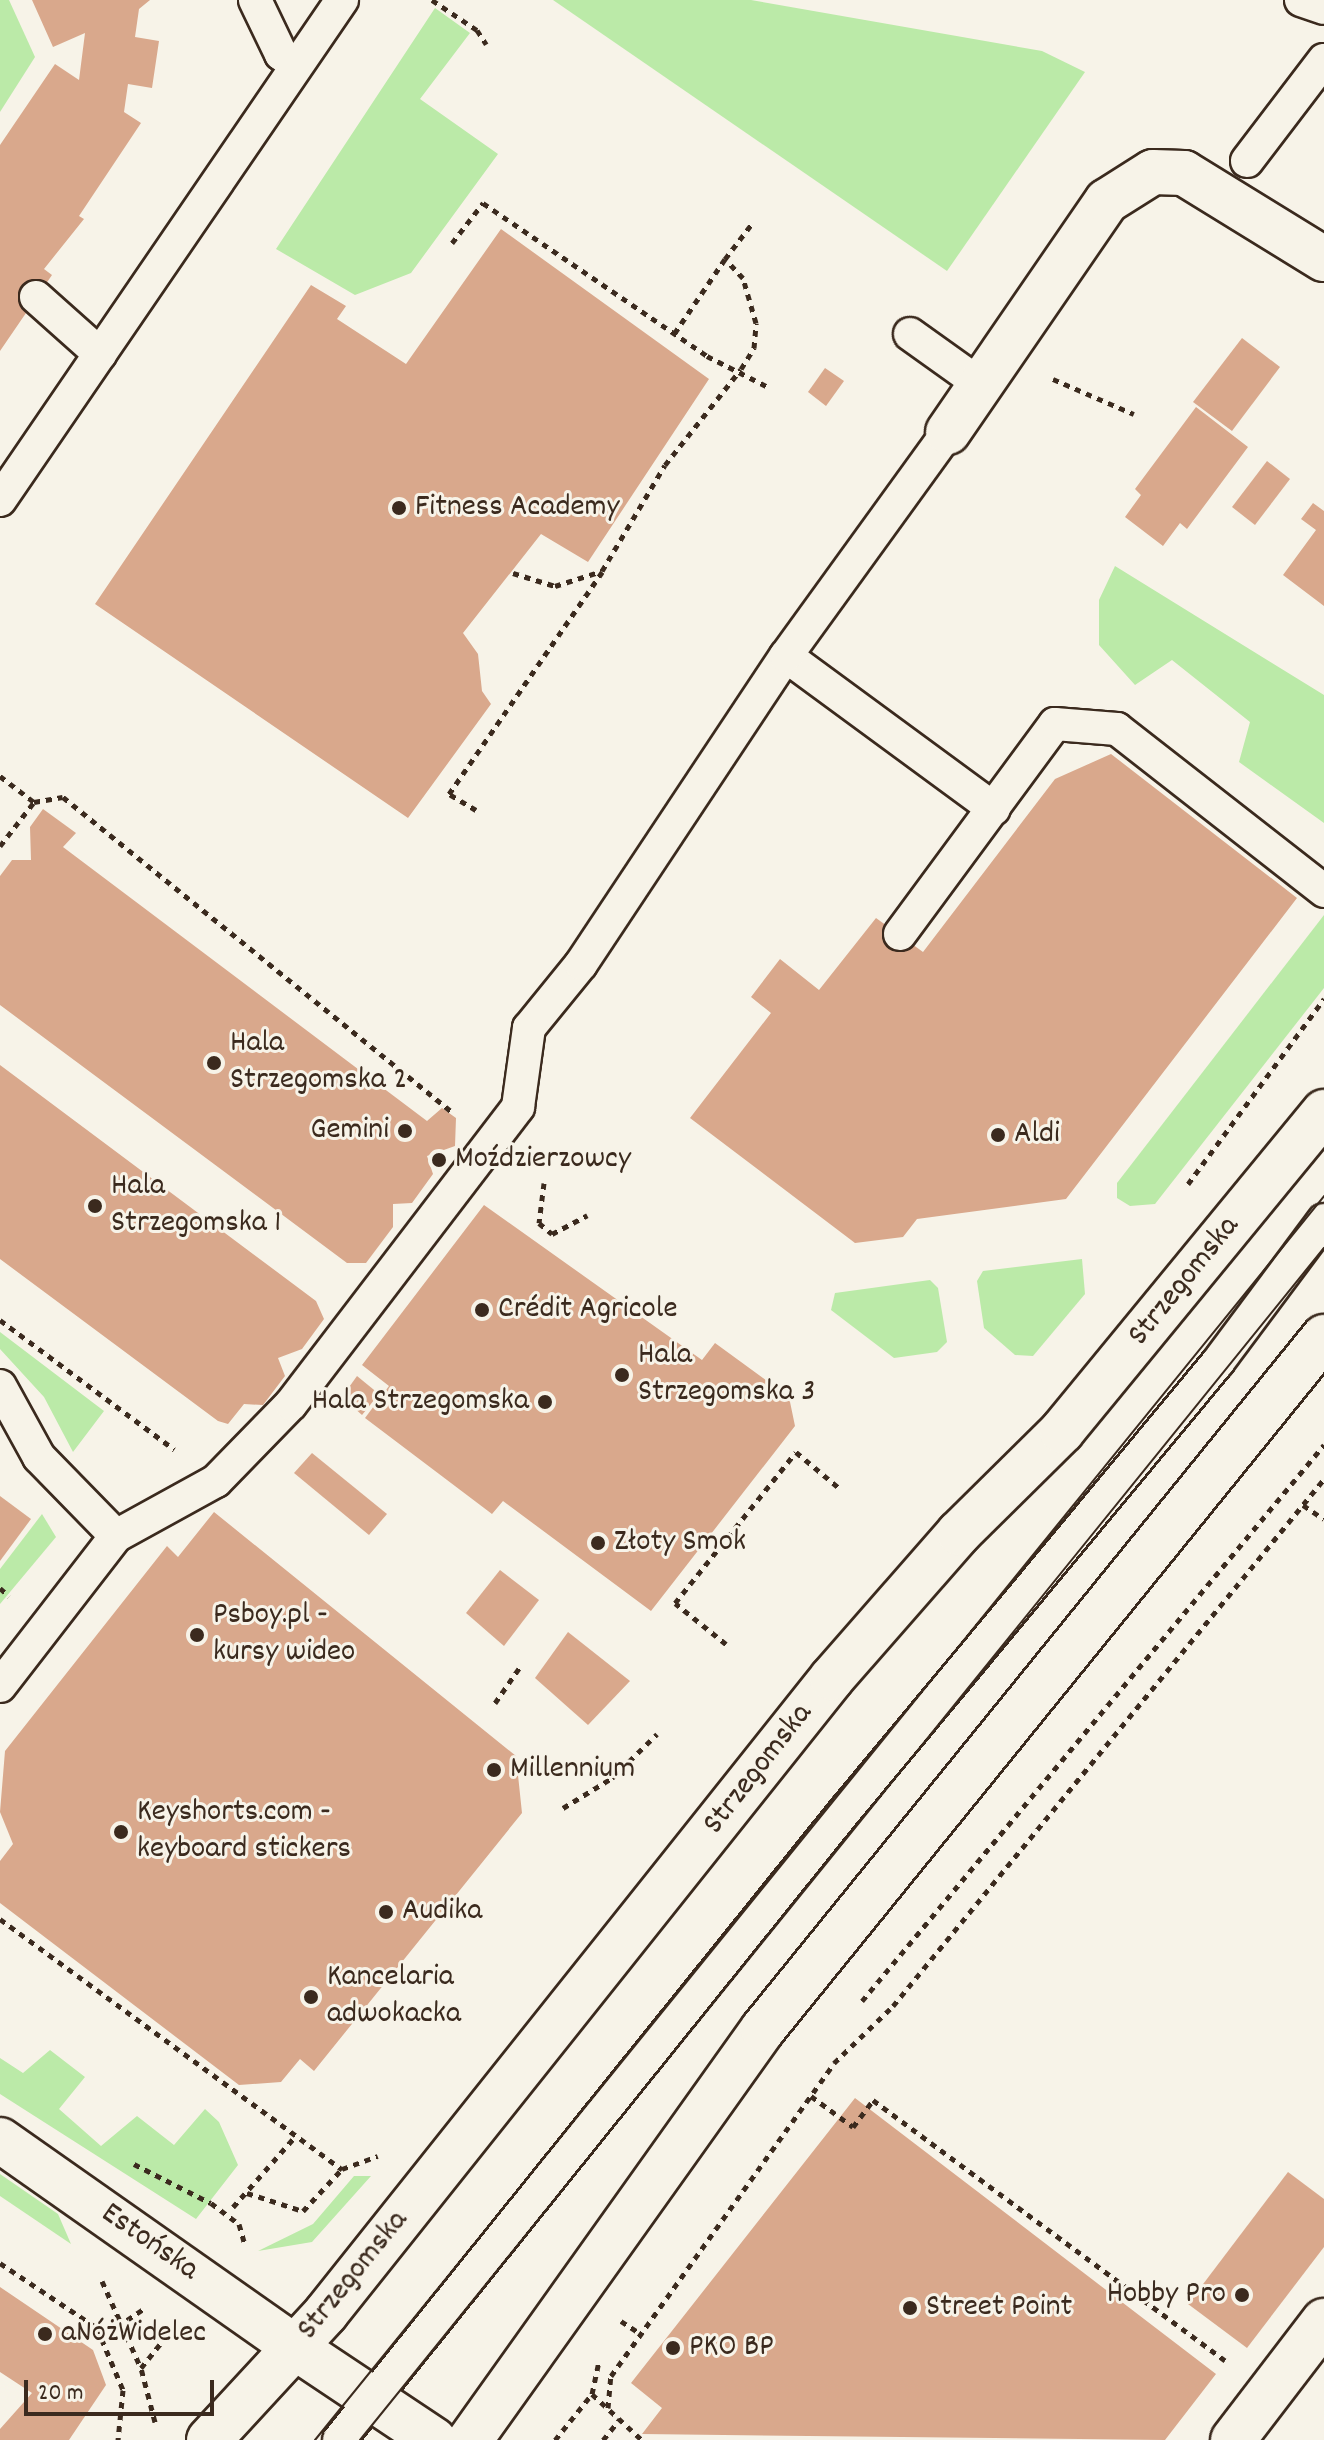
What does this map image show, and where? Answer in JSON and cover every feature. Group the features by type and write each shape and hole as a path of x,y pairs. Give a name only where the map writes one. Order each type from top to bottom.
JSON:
{"main road":[{"path":"948,432 977,382 1107,201 1153,172 1184,173 1324,259"},
{"name":"Strzegomska","path":"209,2440 296,2348 832,1678 959,1533 1062,1431 1324,1112"},
{"path":"470,2440 763,2029 1324,1337"},
{"name":"Estońska","path":"0,2140 372,2401 434,2440"},
{"path":"1233,2440 1324,2321"}],"lane":[{"path":"255,0 281,54 297,65"},
{"path":"0,500 342,0"},
{"path":"1301,0 1324,8"},
{"path":"1247,161 1324,60"},
{"path":"36,297 100,354"},
{"path":"910,334 977,382"},
{"path":"0,1686 116,1536 216,1481 291,1404 488,1140 518,1107 529,1028 581,964 786,656 948,432"},
{"path":"786,656 994,809"},
{"path":"900,934 1055,724 1117,729 1324,891"},
{"path":"339,2440 762,1913 1218,1362 1324,1220"},
{"path":"0,1386 39,1457 116,1536"}],"path":[{"path":"432,0 477,30 486,44"},
{"path":"452,243 483,203 674,334 770,388"},
{"path":"674,334 751,225"},
{"path":"476,810 449,794 602,571 665,465 754,348 756,323 743,278 725,259"},
{"path":"1006,341 1067,390 1134,414"},
{"path":"513,573 555,586 602,571"},
{"path":"0,776 34,802"},
{"path":"0,846 34,802 63,797 488,1140"},
{"path":"544,1183 539,1223 552,1234 587,1215"},
{"path":"0,1320 216,1481"},
{"path":"851,2013 1324,1445"},
{"path":"726,1644 675,1603 796,1452 839,1488"},
{"path":"608,2408 611,2376 811,2096 1324,1479"},
{"path":"1303,1505 1324,1519"},
{"path":"495,1703 522,1664"},
{"path":"563,1808 612,1778 657,1734"},
{"path":"0,1919 293,2139 342,2169"},
{"path":"811,2096 853,2127 873,2100 1232,2365"},
{"path":"233,2207 293,2139"},
{"path":"0,2263 97,2328 123,2390 118,2440"},
{"path":"617,2332 634,2307"},
{"path":"97,2328 114,2325"},
{"path":"152,2415 141,2368 167,2334"},
{"path":"555,2440 592,2394 603,2351"},
{"path":"592,2394 642,2440"},
{"path":"603,2440 620,2419"}],"green space":[{"path":"0,0 9,0 35,57 0,112"},
{"path":"553,0 751,0 1042,51 1085,72 947,271"},
{"path":"435,8 470,33 420,99 498,154 411,273 355,295 276,249"},
{"path":"1115,566 1324,695 1324,823 1239,762 1250,722 1172,660 1135,685 1099,645 1099,600"},
{"path":"1324,915 1324,988 1155,1204 1130,1206 1117,1198 1117,1183"},
{"path":"1082,1259 1085,1294 1033,1356 1015,1355 984,1328 977,1281 983,1271"},
{"path":"930,1280 938,1288 947,1342 937,1352 894,1358 831,1310 835,1293"},
{"path":"0,1332 104,1411 73,1452 44,1397 0,1349"},
{"path":"42,1514 56,1537 0,1604 0,1569"},
{"path":"50,2050 85,2077 59,2109 101,2146 137,2116 174,2145 205,2109 219,2122 238,2165 196,2219 0,2094 0,2058 23,2073"},
{"path":"0,2174 58,2214 71,2244 0,2196"},
{"path":"354,2176 371,2176 312,2242 258,2251 313,2224"}],"building":[{"path":"32,0 150,0 139,9 135,37 159,41 152,88 128,84 124,112 141,123 79,216 84,219 44,269 52,275 0,351 0,145 55,64 79,80 85,33 53,47"},
{"path":"501,229 709,379 588,562 541,534 463,633 478,654 482,691 491,704 408,818 95,604 311,285 346,306 337,319 406,364"},
{"path":"1242,338 1280,367 1232,431 1193,402"},
{"path":"825,368 844,381 826,406 808,392"},
{"path":"1196,407 1248,447 1187,529 1180,523 1163,546 1125,517 1141,495 1135,489"},
{"path":"1267,461 1290,479 1255,525 1232,507"},
{"path":"1313,503 1324,511 1324,606 1283,575 1316,530 1301,519"},
{"path":"1111,754 1297,898 1066,1199 917,1219 903,1237 855,1243 690,1118 771,1013 751,997 780,959 819,990 876,918 923,952 1055,779"},
{"name":"Hala Strzegomska 2","path":"43,809 76,833 63,847 427,1121 442,1108 456,1118 455,1146 427,1156 433,1174 412,1203 393,1204 393,1227 366,1263 347,1263 0,1005 0,876 12,860 31,860 30,827"},
{"name":"Hala Strzegomska 1","path":"0,1065 316,1301 324,1319 302,1349 278,1358 285,1376 263,1405 244,1404 228,1424 218,1421 0,1259"},
{"name":"Hala Strzegomska 3","path":"484,1205 702,1360 715,1343 789,1397 795,1426 651,1611 503,1501 492,1514 365,1418 389,1386 362,1365"},
{"path":"357,1376 379,1394 362,1415 342,1397"},
{"path":"312,1453 387,1514 369,1535 294,1473"},
{"path":"0,1496 31,1519 0,1561"},
{"path":"214,1512 516,1756 522,1813 314,2071 300,2059 281,2082 239,2085 0,1903 0,1861 13,1844 0,1812 5,1751 167,1546 178,1557"},
{"path":"500,1570 539,1600 504,1646 466,1613"},
{"path":"568,1632 630,1681 588,1725 535,1678"},
{"name":"Street Point","path":"855,2098 1216,2374 1165,2440 642,2434 662,2408 631,2383"},
{"path":"1288,2172 1324,2199 1324,2247 1247,2348 1188,2304"},
{"path":"0,2287 93,2350 106,2385 69,2440 0,2440 0,2429 32,2393 0,2372"}],"tram line":[{"path":"315,2440 1324,1196"},
{"path":"360,2440 1324,1248"}],"place":[{"name":"Fitness Academy","path":"399,508"},
{"name":"Hala Strzegomska 2","path":"214,1063"},
{"name":"Gemini","path":"405,1131"},
{"name":"Aldi","path":"998,1135"},
{"name":"Moździerzowcy","path":"439,1160"},
{"name":"Hala Strzegomska 1","path":"95,1206"},
{"name":"Crédit Agricole","path":"482,1310"},
{"name":"Hala Strzegomska 3","path":"622,1375"},
{"name":"Hala Strzegomska","path":"545,1402"},
{"name":"Złoty Smok","path":"598,1543"},
{"name":"Psboy.pl - kursy wideo","path":"197,1635"},
{"name":"Millennium","path":"494,1770"},
{"name":"Keyshorts.com - keyboard stickers","path":"121,1832"},
{"name":"Audika","path":"386,1912"},
{"name":"Kancelaria adwokacka","path":"311,1997"},
{"name":"Hobby Pro","path":"1242,2295"},
{"name":"Street Point","path":"910,2308"},
{"name":"aNóżWidelec","path":"45,2334"},
{"name":"PKO BP","path":"673,2348"}]}
